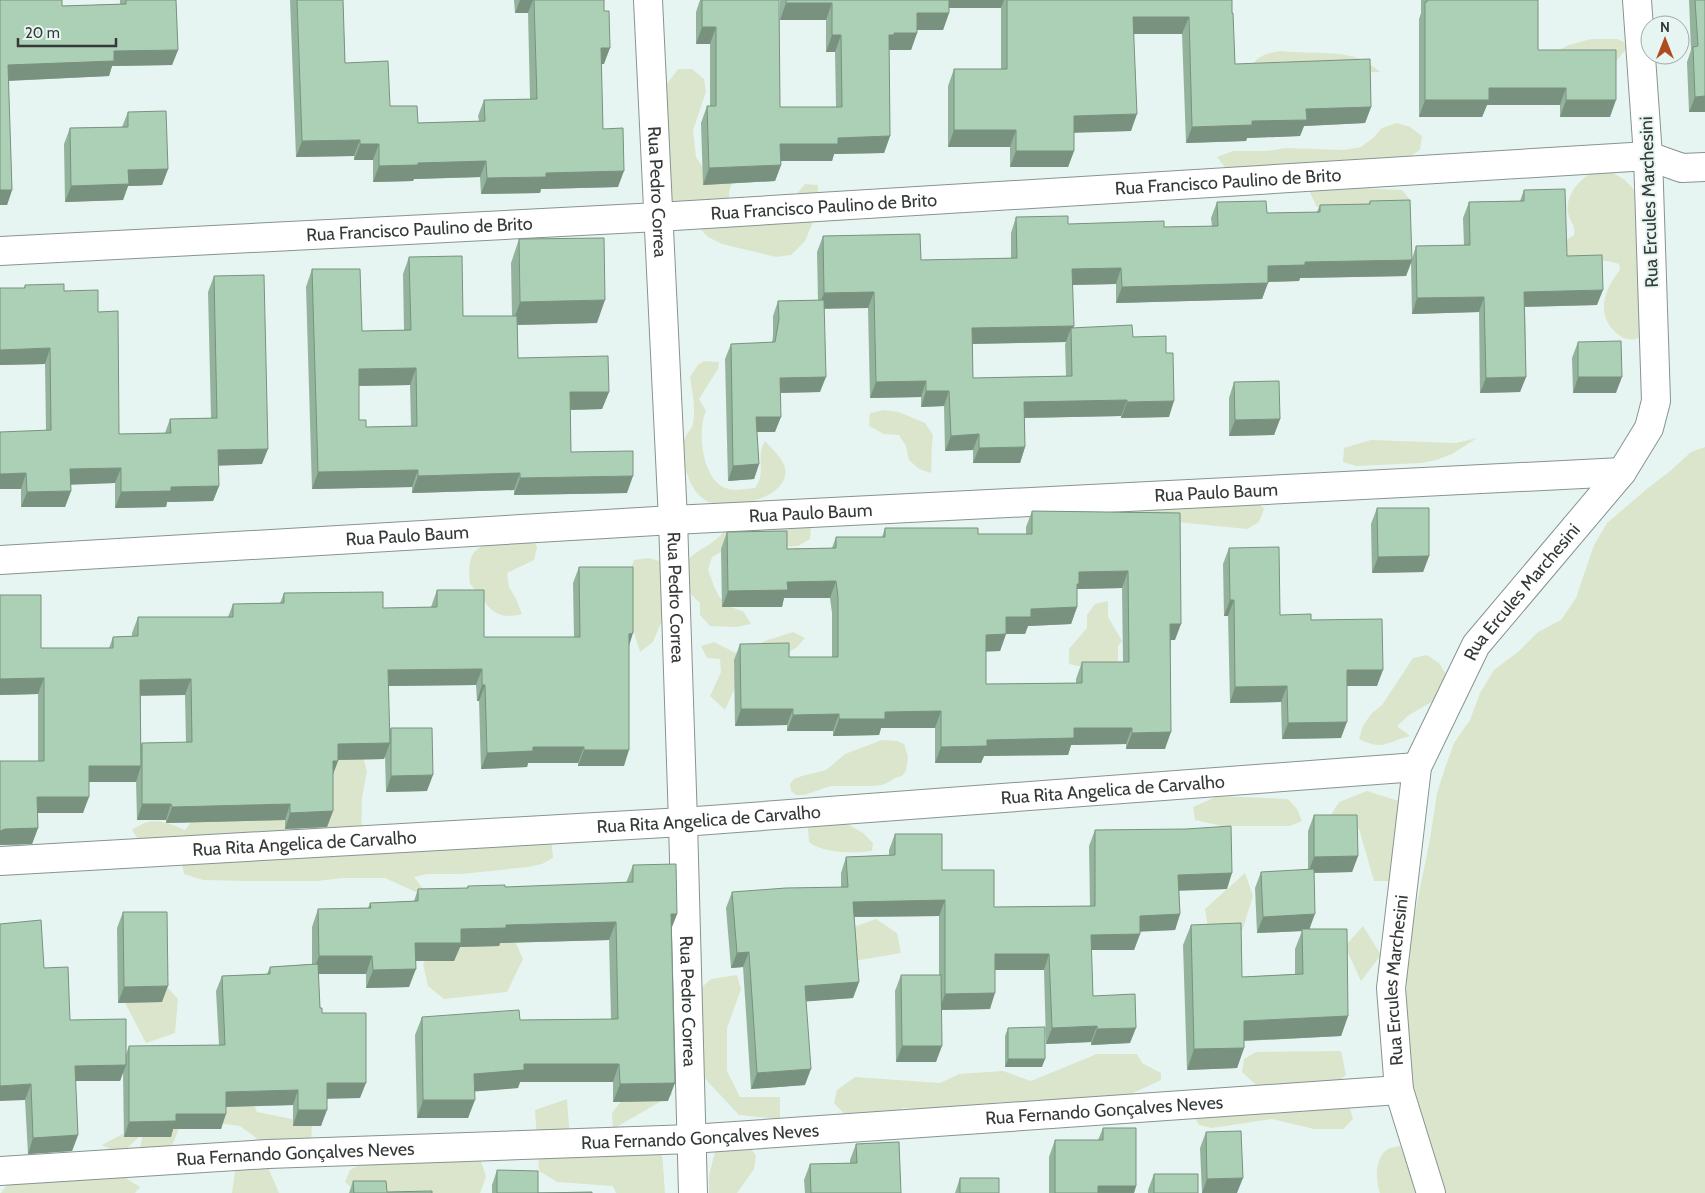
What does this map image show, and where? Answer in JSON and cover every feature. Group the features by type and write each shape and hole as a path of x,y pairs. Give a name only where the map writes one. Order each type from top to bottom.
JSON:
{"street":[{"name":"Rua Pedro Correa","path":"648,0 673,520 693,1193"},
{"name":"Rua Ercules Marchesini","path":"1431,1193 1399,1090 1391,988 1417,767 1476,645 1622,472 1649,428 1656,401 1648,156 1638,0"},
{"name":"Rua Francisco Paulino de Brito","path":"0,252 658,217 1648,156"},
{"path":"1648,156 1682,168 1705,167"},
{"name":"Rua Paulo Baum","path":"0,560 673,520 1622,472"},
{"name":"Rua Rita Angelica de Carvalho","path":"0,862 683,822 1417,767"},
{"name":"Rua Fernando Gonçalves Neves","path":"0,1171 268,1154 691,1139 1399,1090"}],"green space":[{"path":"1591,39 1617,39 1624,42 1627,48 1617,60 1609,62 1546,106 1543,100 1555,52 1569,45"},
{"path":"1280,51 1354,57 1365,61 1380,72 1247,73 1260,57 1268,53"},
{"path":"678,69 692,69 704,79 706,92 693,130 696,157 705,171 733,180 729,192 729,207 795,196 805,184 818,185 817,212 805,241 791,255 776,257 722,244 708,237 666,195 665,112 667,84"},
{"path":"1397,123 1410,127 1422,136 1420,150 1409,157 1343,185 1356,188 1402,190 1411,201 1398,206 1330,209 1317,207 1307,182 1227,170 1217,157 1233,151 1267,151 1286,148 1344,150 1361,147 1382,128"},
{"path":"1597,170 1603,170 1619,176 1635,191 1644,334 1631,340 1618,335 1608,324 1605,317 1604,304 1606,294 1620,270 1619,264 1600,260 1567,264 1551,245 1574,235 1574,226 1568,213 1569,199 1575,187 1585,177"},
{"path":"704,361 719,362 718,369 699,399 706,411 703,420 702,441 703,452 710,473 716,481 727,489 755,488 760,476 761,452 765,441 779,457 785,468 784,479 778,488 768,495 741,504 715,504 702,498 691,483 682,451 694,417 690,377 698,365"},
{"path":"884,410 899,412 925,423 933,435 931,473 919,469 909,460 906,446 899,435 884,434 869,426 870,413"},
{"path":"1477,438 1452,454 1422,463 1356,466 1343,462 1344,448 1371,440 1456,443"},
{"path":"1705,447 1705,1193 1441,1193 1406,1056 1406,1003 1408,948 1430,839 1437,793 1445,768 1454,743 1470,720 1480,693 1494,670 1518,652 1538,632 1561,620 1576,598 1594,545 1607,523 1691,452"},
{"path":"1252,495 1264,509 1259,522 1247,529 1147,519 1137,510"},
{"path":"811,526 810,539 798,546 724,550 712,557 708,570 716,591 728,605 743,611 751,624 736,627 710,626 700,615 700,603 690,593 684,582 684,569 691,557 715,540 725,530"},
{"path":"529,534 537,547 534,560 507,573 509,587 522,614 512,616 497,613 486,604 470,584 469,566 472,556 481,547 489,543"},
{"path":"648,558 663,562 663,618 653,642 640,652 632,626 629,574 634,560"},
{"path":"1108,601 1108,617 1122,641 1118,646 1118,661 1109,671 1069,664 1069,649 1087,628 1087,615 1095,604"},
{"path":"793,632 805,638 796,648 759,668 737,683 725,710 710,696 721,672 720,659 707,658 701,646 714,642 740,655 765,641"},
{"path":"1427,655 1439,663 1446,674 1442,688 1435,700 1409,715 1397,726 1410,736 1380,745 1367,743 1359,739 1363,726 1371,714 1382,705 1413,658"},
{"path":"882,740 897,741 904,744 908,757 906,771 902,776 882,785 831,786 804,795 796,795 791,791 790,784 794,779 826,770 845,754"},
{"path":"324,755 363,757 367,771 362,798 361,846 551,837 553,858 542,864 528,867 461,874 427,874 414,877 431,899 385,878 343,878 317,881 203,880 184,874 181,860 140,842 132,830 146,823 158,821 185,830 193,820"},
{"path":"1367,791 1408,804 1417,816 1421,862 1408,881 1374,881 1359,829 1328,820 1339,802"},
{"path":"1218,796 1288,799 1297,809 1302,821 1290,826 1222,826 1195,820 1193,807"},
{"path":"844,822 863,833 873,843 872,851 839,852 815,846 809,842 808,828 813,823"},
{"path":"1245,873 1253,896 1242,931 1208,928 1205,909"},
{"path":"876,919 897,933 901,953 854,961 836,933"},
{"path":"1363,926 1381,955 1361,981 1345,946"},
{"path":"511,932 523,959 507,992 444,999 428,986 423,964 439,941"},
{"path":"737,975 741,989 727,1028 727,1071 740,1097 780,1097 780,1119 739,1115 695,1068 701,988 711,979"},
{"path":"168,988 178,999 175,1033 146,1043 123,999"},
{"path":"1341,1051 1346,1075 1336,1083 1257,1086 1242,1072 1244,1059 1256,1052"},
{"path":"1097,1054 1137,1054 1142,1063 1161,1073 1161,1080 1118,1100 1089,1097 1066,1108 999,1102 966,1111 903,1108 874,1123 854,1124 834,1103 837,1090 855,1077 940,1083 959,1074 1003,1071 1031,1081"},
{"path":"654,1058 673,1062 672,1095 613,1129 612,1113"},
{"path":"246,1083 257,1112 312,1123 311,1142 270,1148 240,1126 209,1122"},
{"path":"567,1099 570,1140 662,1152 665,1193 616,1193 613,1186 557,1182 539,1171 535,1110"},
{"path":"1349,1105 1353,1119 1343,1129 1314,1129 1272,1119 1212,1128 1199,1125 1193,1114"},
{"path":"162,1113 180,1126 167,1158 139,1153 143,1133 121,1154 102,1145"},
{"path":"736,1138 742,1138 756,1155 754,1169 737,1193 709,1193 709,1176 715,1151"},
{"path":"1400,1146 1420,1193 1380,1193 1377,1182 1378,1163 1384,1152 1392,1147"},
{"path":"410,1155 480,1157 486,1177 480,1193 371,1193 355,1191 345,1182 350,1170 368,1160 390,1164"},
{"path":"264,1158 279,1193 232,1193 236,1165"},
{"path":"121,1175 140,1187 135,1193 1,1193 10,1180"}],"building":[{"path":"0,0 62,0 62,6 126,4 126,0 176,0 178,50 114,51 114,61 8,65 12,190 0,190"},
{"path":"297,0 343,0 345,63 388,61 390,106 417,106 418,123 485,121 484,100 537,99 534,0 604,0 604,11 609,11 610,48 601,48 603,129 623,128 624,171 546,173 546,177 487,178 486,161 379,166 379,144 360,144 360,140 302,141"},
{"path":"702,0 779,0 780,107 842,107 841,35 832,35 832,3 786,3 786,0 949,0 949,13 917,13 917,33 894,33 894,35 889,35 890,136 838,138 838,144 780,144 781,165 709,168 707,106 716,106 716,27 702,27"},
{"path":"1007,0 1232,0 1235,64 1370,59 1371,107 1306,109 1307,120 1252,121 1252,125 1192,127 1189,17 1133,17 1137,114 1074,116 1074,151 1016,151 1016,130 954,130 954,69 1007,69"},
{"path":"1427,0 1538,0 1538,50 1616,50 1616,100 1566,100 1566,88 1489,88 1489,100 1425,100 1425,2"},
{"path":"1695,0 1705,0 1705,96 1695,97 1693,47 1698,46"},
{"path":"166,111 168,169 128,170 129,184 71,186 70,128 128,127 128,112"},
{"path":"1565,189 1567,256 1602,255 1603,290 1524,292 1526,377 1486,378 1484,297 1417,298 1416,246 1470,245 1469,202 1524,201 1524,190"},
{"path":"1410,200 1412,260 1305,262 1305,265 1268,266 1268,283 1122,287 1121,268 1072,269 1074,326 972,328 973,378 1072,376 1071,328 1132,325 1133,337 1166,336 1166,353 1173,353 1174,401 1024,402 1025,447 979,448 979,434 951,436 949,391 926,391 926,381 876,382 874,292 824,293 823,236 920,234 921,260 1017,258 1016,217 1068,216 1068,224 1164,221 1164,227 1218,226 1217,202 1266,201 1267,213 1320,212 1320,205 1370,204 1370,201"},
{"path":"604,238 605,300 520,302 519,239"},
{"path":"462,256 463,316 517,316 518,358 608,356 609,392 570,392 571,452 633,451 633,476 520,478 520,473 418,476 418,470 318,472 312,269 360,269 362,331 411,330 409,257","holes":["416,368 417,426 366,427 366,420 359,420 359,369"]},
{"path":"264,275 268,449 218,450 219,486 171,487 171,491 121,492 121,468 70,469 71,491 27,492 26,473 0,474 0,432 51,430 50,348 0,350 0,288 25,288 25,285 64,284 64,291 98,290 98,312 118,311 119,434 171,433 170,419 217,418 214,276"},
{"path":"824,300 826,377 780,378 781,417 756,417 759,464 733,466 731,344 775,342 779,319 778,301"},
{"path":"1621,341 1622,377 1578,377 1578,342"},
{"path":"1279,381 1280,419 1235,420 1234,382"},
{"path":"1377,508 1429,508 1429,556 1378,557"},
{"path":"1032,511 1180,513 1181,624 1170,624 1171,732 1132,733 1132,728 1074,728 1074,738 987,740 987,746 941,747 941,711 885,712 885,719 839,719 839,714 793,715 793,709 741,709 740,644 789,643 789,657 838,657 838,597 836,581 787,582 788,590 728,591 727,532 787,531 787,549 836,548 836,537 885,537 885,528 978,528 978,534 1032,534","holes":["1128,571 1129,662 1082,662 1082,683 986,684 986,635 1006,634 1006,617 1031,617 1031,609 1077,607 1079,572"]},
{"path":"1279,547 1280,615 1311,614 1311,620 1382,619 1383,670 1347,670 1347,722 1288,723 1287,686 1235,687 1234,600 1230,600 1229,548"},
{"path":"579,567 633,567 633,633 629,634 629,750 584,750 584,747 533,747 533,751 487,753 485,685 482,685 482,669 388,670 390,743 338,744 338,761 333,761 333,811 290,813 290,804 172,807 171,804 142,804 142,743 192,742 191,679 140,680 141,766 89,766 89,797 37,797 38,828 5,829 0,831 0,761 44,761 44,678 0,679 0,595 41,595 41,648 113,648 113,637 138,636 138,617 233,617 233,604 284,603 284,593 383,592 383,608 437,607 437,590 484,590 484,637 580,637"},
{"path":"391,728 432,728 433,775 391,776"},
{"path":"1314,815 1357,815 1358,856 1314,857"},
{"path":"1231,826 1232,873 1178,875 1180,914 1140,916 1140,934 1091,935 1093,996 1135,994 1136,1028 1097,1029 1097,1026 1052,1028 1049,954 995,954 995,993 945,994 945,900 853,902 859,982 805,986 811,1069 757,1073 749,952 737,953 732,892 786,888 848,887 846,857 895,855 895,834 942,834 942,870 994,870 994,907 1095,906 1095,830 1186,829"},
{"path":"676,864 677,914 671,914 675,1083 620,1084 619,1064 524,1064 524,1070 474,1074 475,1100 423,1100 422,1017 519,1010 520,1020 618,1019 616,922 506,925 506,928 461,929 461,943 415,943 416,969 373,970 372,956 319,956 318,909 371,908 370,903 418,901 418,889 633,882 633,865"},
{"path":"1314,869 1315,914 1263,917 1261,872"},
{"path":"123,912 167,912 168,986 124,987"},
{"path":"41,920 44,968 68,967 70,1020 126,1019 126,1065 75,1066 78,1135 33,1138 31,1084 0,1086 0,924"},
{"path":"1241,923 1242,977 1303,974 1302,929 1347,929 1348,1016 1244,1021 1244,1048 1194,1049 1191,925"},
{"path":"318,964 320,1008 322,1008 322,1013 366,1013 366,1083 327,1083 327,1110 298,1110 298,1090 226,1092 226,1114 176,1114 176,1121 129,1122 129,1046 225,1045 222,976 270,974 270,967"},
{"path":"901,975 941,975 942,1046 902,1046"},
{"path":"1045,1027 1045,1059 1008,1059 1008,1028"},
{"path":"1103,1128 1136,1128 1136,1186 1098,1186 1098,1193 1055,1193 1055,1140 1103,1140"},
{"path":"1241,1131 1243,1178 1207,1179 1206,1132"},
{"path":"899,1142 901,1193 811,1193 810,1164 857,1163 856,1144"},
{"path":"497,1170 538,1171 538,1193 497,1193"},
{"path":"1154,1174 1198,1174 1198,1193 1154,1193"},
{"path":"960,1178 999,1178 999,1193 960,1193"},
{"path":"353,1181 386,1181 387,1192 432,1191 432,1193 354,1193"},
{"path":"592,1192 592,1193 538,1193"}]}
